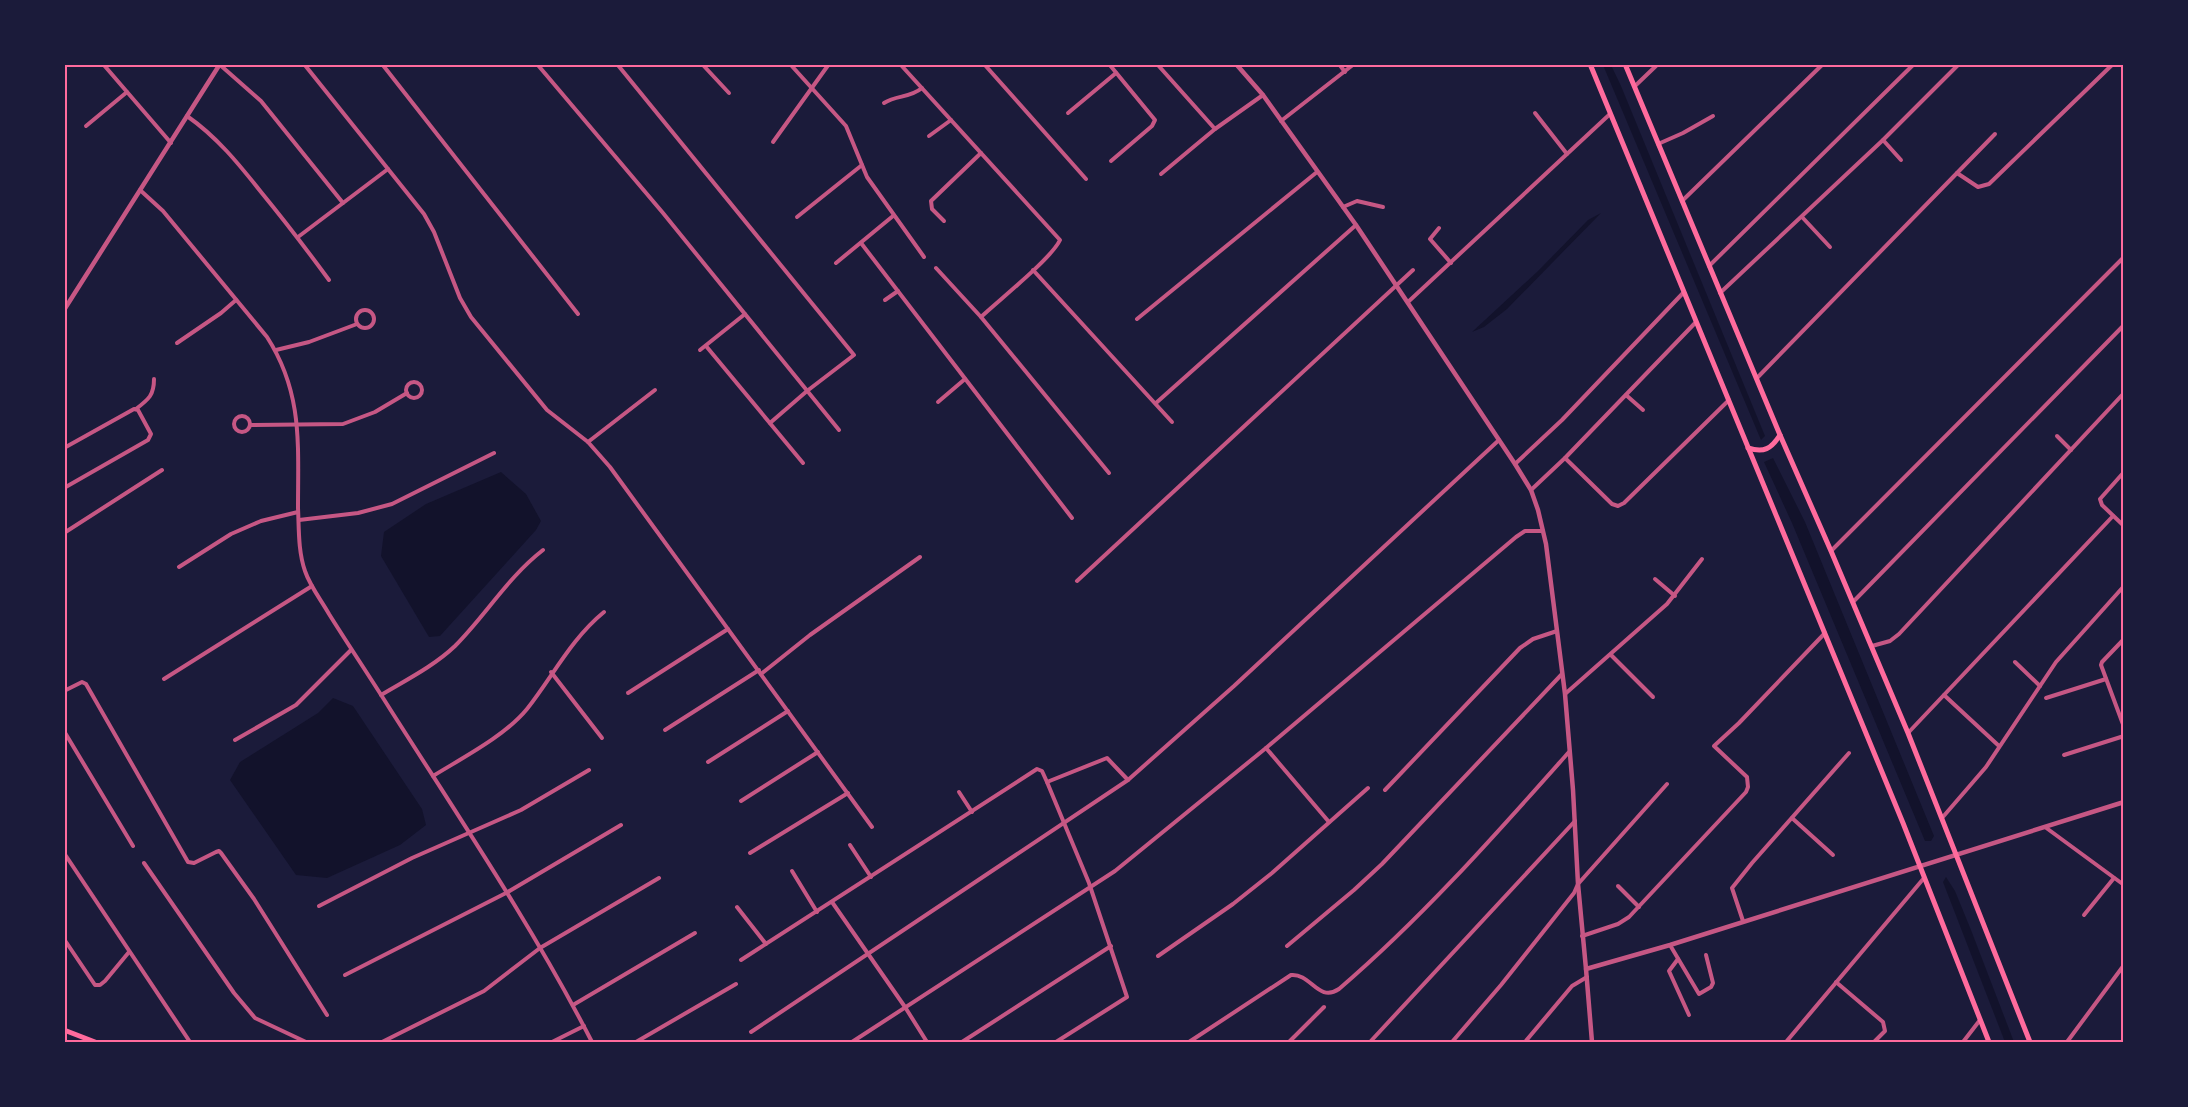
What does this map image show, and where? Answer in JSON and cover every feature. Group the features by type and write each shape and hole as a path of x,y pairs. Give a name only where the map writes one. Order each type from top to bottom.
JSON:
{"main road":[{"path":"1590,64 1825,633 1989,1042"},
{"path":"1625,64 1756,379 1908,733 1942,818 1954,856 2030,1042"},
{"path":"1748,448 1765,450 1771,447 1780,435"},
{"path":"64,1030 95,1042"}],"street":[{"path":"103,64 171,143"},
{"path":"304,64 424,214 434,232 460,298 471,317 547,410 588,442 610,467 872,827"},
{"path":"382,64 578,314"},
{"path":"537,64 663,213 839,430"},
{"path":"617,64 854,355 770,423"},
{"path":"702,64 729,93"},
{"path":"790,64 846,126 867,177 924,257"},
{"path":"772,142 829,64"},
{"path":"900,64 1060,240 1033,270 981,317"},
{"path":"984,64 1086,179"},
{"path":"1109,64 1155,120 1152,126 1111,161"},
{"path":"1157,64 1215,129"},
{"path":"1236,64 1263,95 1356,225 1515,464 1531,490 1539,510 1565,694 1592,1042"},
{"path":"1339,64 1345,72"},
{"path":"1281,121 1354,64"},
{"path":"1634,86 1658,64"},
{"path":"1682,201 1823,64"},
{"path":"1709,267 1914,64"},
{"path":"1720,293 1883,140 1959,64"},
{"path":"1957,172 1978,187 1989,184 2113,64"},
{"path":"64,310 219,65 261,101 343,203"},
{"path":"1068,113 1116,73"},
{"path":"884,103 897,96 915,93 922,88"},
{"path":"86,126 127,93"},
{"path":"1161,174 1215,129 1263,95"},
{"path":"1535,113 1567,154"},
{"path":"1408,302 1610,114"},
{"path":"187,116 219,141 298,237 329,280"},
{"path":"1658,144 1683,134 1713,116"},
{"path":"929,136 951,120"},
{"path":"1756,379 1995,134"},
{"path":"1883,140 1901,160"},
{"path":"944,221 932,209 931,201 981,153"},
{"path":"797,217 862,165"},
{"path":"298,237 388,169"},
{"path":"1137,319 1317,172"},
{"path":"140,190 162,211 276,350 291,385 298,425 298,520 304,570 351,650 540,948 592,1042"},
{"path":"1343,207 1357,201 1383,207"},
{"path":"836,263 893,216"},
{"path":"1802,217 1830,247"},
{"path":"1156,404 1356,225"},
{"path":"1439,228 1430,239 1451,263"},
{"path":"861,243 1072,518"},
{"path":"1831,551 2124,257"},
{"path":"936,268 981,317 1109,473"},
{"path":"1033,270 1172,422"},
{"path":"1077,581 1413,270"},
{"path":"885,300 898,291"},
{"path":"1515,464 1562,420 1684,291"},
{"path":"177,343 236,300"},
{"path":"368,310 373,314 374,321 371,326 363,328 357,324 356,318 361,311 368,310"},
{"path":"700,350 745,314"},
{"path":"1531,490 1565,458 1696,321"},
{"path":"276,350 309,342 357,324"},
{"path":"1852,602 2124,325"},
{"path":"706,346 803,463"},
{"path":"64,448 136,409 150,397 154,390 154,379"},
{"path":"938,402 965,379"},
{"path":"250,425 343,424 375,412 407,393 409,383 414,382 421,385 421,393 418,396 410,397 407,393"},
{"path":"588,442 655,390"},
{"path":"1871,647 1890,641 1899,634 2124,393"},
{"path":"1626,394 1643,410"},
{"path":"1565,458 1612,504 1618,506 1624,503 1729,400"},
{"path":"64,488 148,440 151,434 136,409"},
{"path":"243,416 248,419 250,425 247,430 241,432 235,429 234,424 238,417 243,416"},
{"path":"2057,436 2071,450"},
{"path":"750,1032 1128,780 1242,679 1499,440"},
{"path":"298,520 358,513 393,504 494,453"},
{"path":"64,533 162,470"},
{"path":"2124,472 2100,499 2102,505 2124,526"},
{"path":"179,567 231,534 261,521 298,513"},
{"path":"1908,733 2113,516"},
{"path":"852,1042 1091,888 1141,851 1266,748 1516,537 1525,531 1543,531"},
{"path":"381,695 441,657 455,645 514,575 543,550"},
{"path":"665,730 760,672 920,557"},
{"path":"1565,694 1675,596 1702,559"},
{"path":"1655,579 1675,596"},
{"path":"164,679 312,586"},
{"path":"1942,818 1986,767 2056,662 2124,586"},
{"path":"433,776 511,725 526,710 574,642 604,612"},
{"path":"628,693 729,629"},
{"path":"1385,790 1520,648 1533,639 1557,632"},
{"path":"1582,936 1623,922 1749,787 1748,777 1714,747 1825,633"},
{"path":"2124,639 2102,662 2124,727"},
{"path":"235,740 296,705 351,650"},
{"path":"1611,655 1653,697"},
{"path":"2015,662 2040,686"},
{"path":"551,672 602,738"},
{"path":"1287,946 1382,864 1562,674"},
{"path":"2046,698 2106,679"},
{"path":"64,691 82,682 86,684 188,862 194,863 216,852 221,853 254,899 327,1015"},
{"path":"1944,695 1999,746"},
{"path":"708,762 788,711"},
{"path":"64,731 134,846"},
{"path":"2064,755 2124,736"},
{"path":"1266,748 1329,822"},
{"path":"741,801 818,752"},
{"path":"1189,1042 1291,975 1300,976 1325,993 1333,993 1339,989 1419,917 1569,752"},
{"path":"1743,921 1732,888 1849,753"},
{"path":"1047,782 1107,758 1128,780"},
{"path":"320,906 412,858 520,810 589,770"},
{"path":"741,960 1037,770 1042,771 1091,888 1127,997 1056,1042"},
{"path":"1452,1042 1574,893 1578,884 1667,784"},
{"path":"1158,956 1233,904 1368,788"},
{"path":"959,792 972,812"},
{"path":"750,853 848,793"},
{"path":"1586,969 1670,945 2124,802"},
{"path":"1792,818 1833,855"},
{"path":"1370,1042 1575,821"},
{"path":"345,975 506,893 621,825"},
{"path":"2045,827 2124,885"},
{"path":"850,845 871,877"},
{"path":"64,853 190,1042"},
{"path":"144,863 234,993 255,1018 306,1042"},
{"path":"792,871 817,912"},
{"path":"382,1042 484,991 540,948 659,878"},
{"path":"1786,1042 1924,878"},
{"path":"2084,915 2114,878"},
{"path":"1618,886 1639,907"},
{"path":"832,902 927,1042"},
{"path":"737,907 766,944"},
{"path":"573,1005 695,933"},
{"path":"64,939 95,985 100,985 105,981 129,952"},
{"path":"1670,945 1697,992 1701,994 1713,983 1706,955"},
{"path":"962,1042 1111,946"},
{"path":"1678,959 1669,971 1689,1015"},
{"path":"2067,1042 2124,965"},
{"path":"1526,1042 1572,986 1587,976"},
{"path":"1836,982 1883,1022 1885,1031 1874,1042"},
{"path":"636,1042 736,984"},
{"path":"1289,1042 1324,1007"},
{"path":"1963,1042 1980,1020"},
{"path":"552,1042 584,1026"}],"shaded area":[{"path":"1603,65 1611,65 1621,86 1765,436 1761,440"},
{"path":"1601,213 1507,309 1484,327 1472,332 1538,271 1588,220"},
{"path":"1773,458 1805,522 1934,836 1931,841 1925,841 1792,523 1764,462"},
{"path":"501,472 526,494 541,521 536,530 440,636 429,637 381,556 384,532 426,504"},
{"path":"333,698 353,706 422,809 426,825 400,845 327,878 296,875 230,780 240,762 318,713"},
{"path":"1946,877 1955,891 2014,1042 2005,1042 1943,882"}]}
